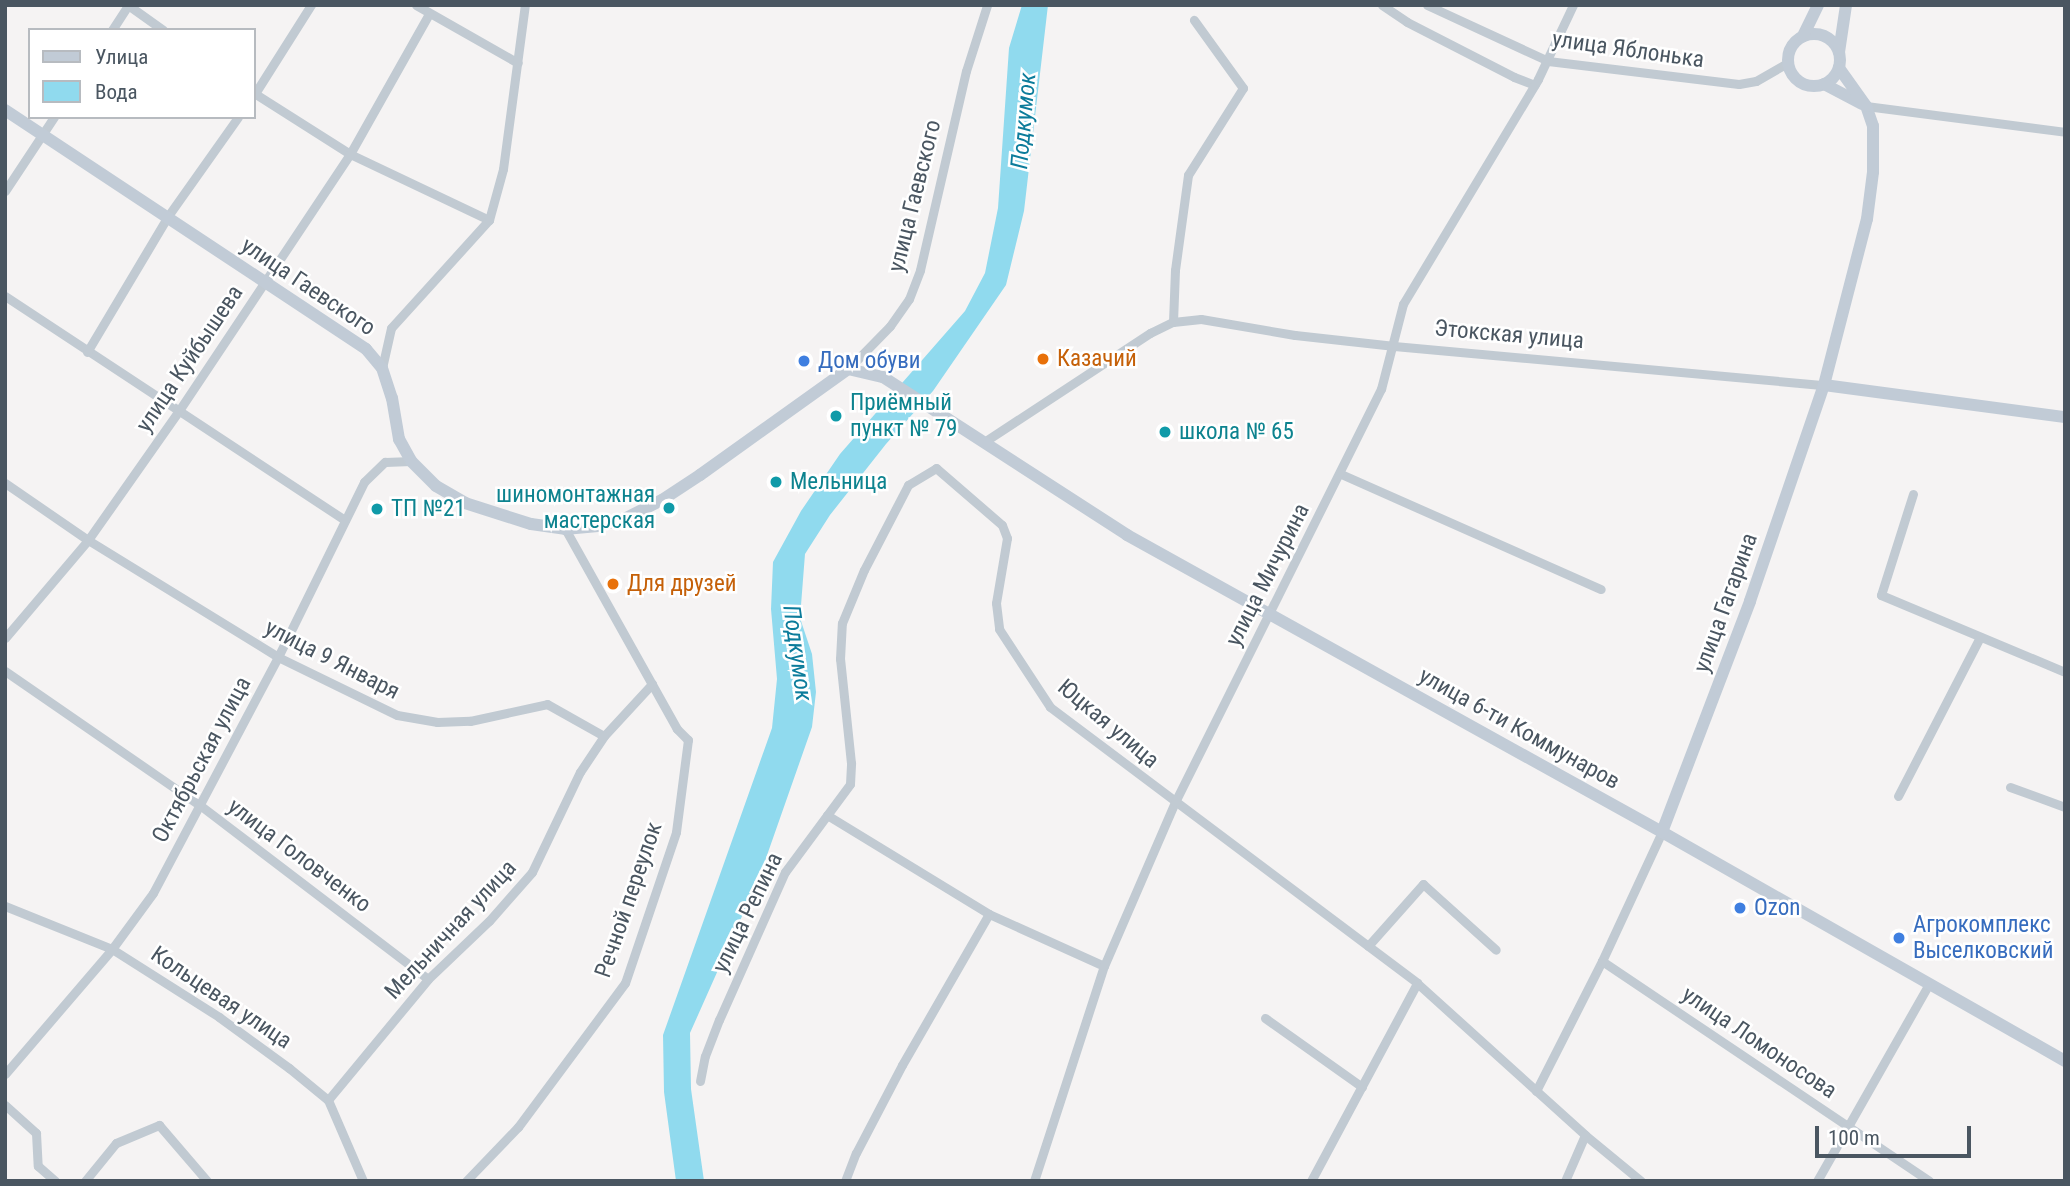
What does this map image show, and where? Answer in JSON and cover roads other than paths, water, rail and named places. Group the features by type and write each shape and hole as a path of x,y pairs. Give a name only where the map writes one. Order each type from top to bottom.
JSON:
{"main road":[{"path":"1818,5 1803,36 1794,42 1787,62 1791,74 1800,83 1824,85 1866,106"},
{"path":"1824,85 1839,68 1846,5"},
{"path":"1803,36 1825,36 1839,52"},
{"name":"улица Гагарина","path":"1662,832 1750,601 1824,386 1867,219 1873,172 1872,127 1866,106 1839,68"},
{"name":"улица Гаевского","path":"5,110 366,349 382,369 392,398 399,439 411,461 436,486 464,503 531,524 565,529 598,526 624,519 662,500 848,369"},
{"name":"улица 6-ти Коммунаров","path":"848,369 883,377 1127,535 1662,832 2065,1061"},
{"name":"Этокская улица","path":"1824,386 2065,417"}],"street":[{"path":"112,28 128,5 160,28"},
{"path":"256,91 311,5"},
{"path":"416,5 429,15 518,63"},
{"path":"382,369 391,328 489,220 503,169 525,5"},
{"name":"улица Гаевского","path":"848,369 890,326 909,299 920,270 966,71 987,5"},
{"path":"1382,5 1419,28 1535,85"},
{"name":"улица Яблонька","path":"1427,5 1548,61 1739,84 1756,81 1787,62"},
{"name":"улица Мичурина","path":"1034,1181 1104,966 1175,802 1341,474 1381,389 1403,304 1535,85 1573,5"},
{"name":"улица Куйбышева","path":"5,638 88,540 178,412 350,154 429,15"},
{"path":"1173,321 1175,270 1188,175 1243,88 1194,20"},
{"path":"256,95 350,154 489,220"},
{"path":"1866,106 2065,132"},
{"path":"5,191 53,119"},
{"path":"87,352 168,216 237,119"},
{"path":"5,296 345,520"},
{"name":"Этокская улица","path":"984,442 1150,333 1173,321 1201,319 1394,346 1824,386"},
{"name":"Октябрьская улица","path":"5,1074 112,949 153,893 278,657 364,482 386,462 411,461"},
{"name":"Юцкая улица","path":"936,468 1002,525 1007,538 996,603 999,629 1050,707 1417,983 1585,1135 1641,1181"},
{"name":"улица Репина","path":"700,1081 705,1056 719,1020 785,872 850,784 851,763 840,659 842,623 864,570 908,485 936,468"},
{"path":"1341,474 1601,589"},
{"name":"улица 9 Января","path":"5,483 88,540 278,657 397,715 437,722 470,721 547,704 604,736"},
{"path":"1913,494 1881,595 2065,672"},
{"name":"Речной переулок","path":"466,1181 518,1127 625,983 676,832 688,740 677,729 565,529"},
{"path":"1898,796 1980,637"},
{"name":"улица Головченко","path":"5,671 201,806 428,979"},
{"path":"604,736 652,684"},
{"name":"Мельничная улица","path":"328,1100 428,979 489,921 532,872 580,772 604,736"},
{"path":"2010,787 2065,807"},
{"path":"827,815 989,914 1104,966"},
{"name":"улица Гагарина","path":"1536,1091 1602,961 1662,832"},
{"path":"1368,946 1423,884 1496,950"},
{"name":"Кольцевая улица","path":"5,906 112,949 219,1017 289,1068 328,1100 363,1181"},
{"path":"845,1181 856,1153 902,1065 989,914"},
{"name":"улица Ломоносова","path":"1602,961 1929,1181"},
{"path":"1311,1181 1331,1139 1363,1087 1417,983"},
{"path":"1817,1181 1929,984"},
{"path":"1265,1018 1363,1087"},
{"path":"5,1105 36,1133 38,1166 55,1181"},
{"path":"85,1181 116,1143 159,1125 207,1181"},
{"path":"1565,1181 1585,1135"}],"water":[{"name":"Подкумок","path":"1022,5 1048,5 1024,211 1006,285 933,391 886,444 830,515 805,554 800,618 812,654 816,692 812,727 759,878 690,1033 691,1089 704,1181 676,1181 664,1092 663,1035 772,728 777,679 771,609 773,562 801,511 840,454 965,311 985,273 998,208 1009,48"}],"place":[{"name":"Казачий","path":"1043,359"},
{"name":"Дом обуви","path":"804,361"},
{"name":"Приёмный пункт № 79","path":"836,416"},
{"name":"школа № 65","path":"1165,432"},
{"name":"Мельница","path":"776,482"},
{"name":"шиномонтажная мастерская","path":"669,508"},
{"name":"ТП №21","path":"377,509"},
{"name":"Для друзей","path":"613,584"},
{"name":"Ozon","path":"1740,908"},
{"name":"Агрокомплекс Выселковский","path":"1899,938"}]}
